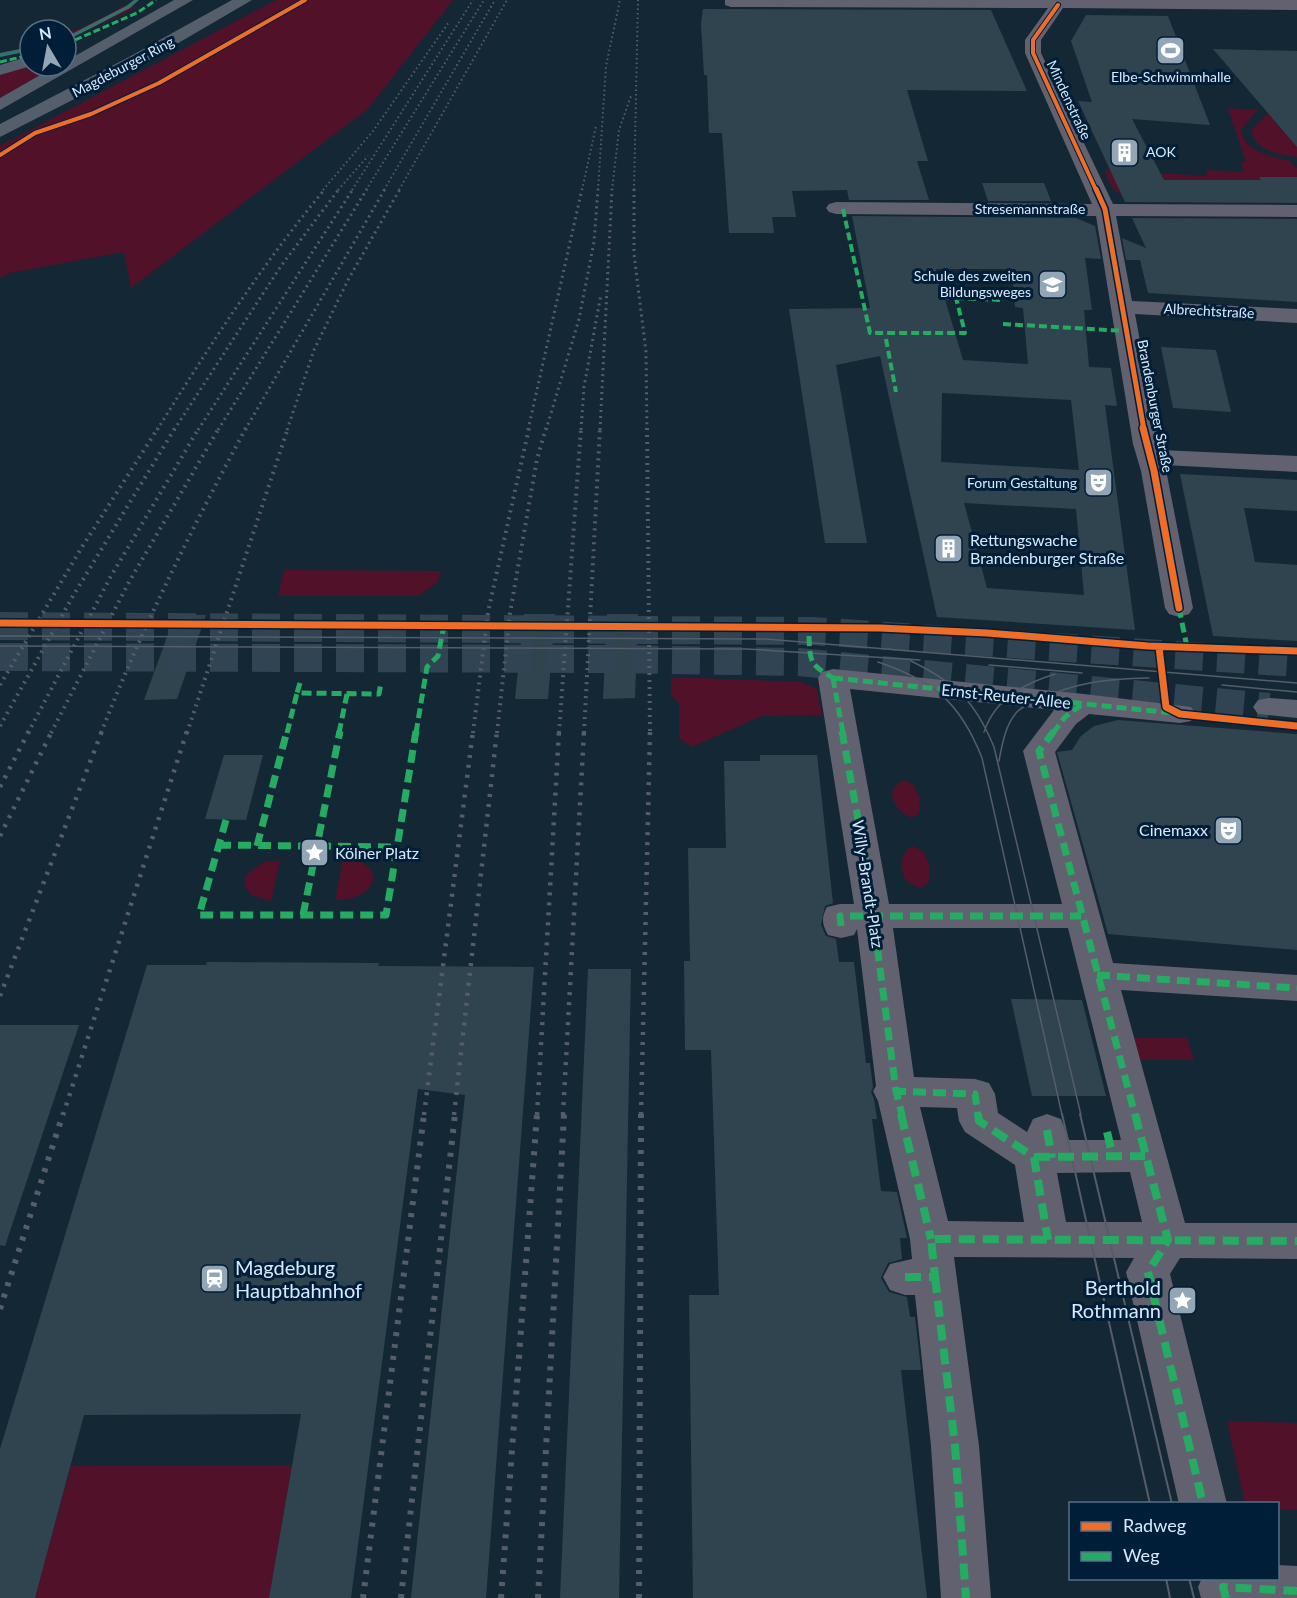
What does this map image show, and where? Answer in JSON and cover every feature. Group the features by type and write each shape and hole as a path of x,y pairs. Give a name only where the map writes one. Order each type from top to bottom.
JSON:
{"highway":[{"name":"Magdeburger Ring","path":"0,131 133,62 244,0"},
{"name":"Magdeburger Ring","path":"0,105 179,3"},
{"path":"78,47 101,39 179,3"},
{"path":"0,70 18,65"}],"street":[{"path":"731,2 1058,4 1275,2 1297,5"},
{"name":"Mindenstraße","path":"1058,4 1032,44 1034,58 1105,209"},
{"name":"Stresemannstraße","path":"836,208 1297,211"},
{"name":"Brandenburger Straße","path":"1105,209 1179,608"},
{"name":"Albrechtstraße","path":"1122,307 1297,316"},
{"path":"1150,457 1297,464"},
{"name":"Ernst-Reuter-Allee","path":"833,678 1180,714"},
{"name":"Willy-Brandt-Platz","path":"833,678 857,921 896,1099 955,1446 966,1598"},
{"path":"1084,703 1065,717 1039,751 1064,917 1097,975 1122,1148 1168,1240"},
{"path":"857,921 1064,917"},
{"path":"1097,975 1297,988"},
{"path":"896,1099 975,1094 979,1120 1044,1148 1122,1148"},
{"path":"1044,1148 1048,1240"},
{"path":"923,1264 1048,1240 1297,1241"},
{"path":"1168,1240 1148,1272 1203,1502"},
{"path":"1224,1588 1297,1591"}],"shaded area":[{"path":"276,0 453,0 368,109 131,288 124,252 10,273 0,278 0,146"},
{"path":"120,6 138,7 78,34 78,29 117,10"},
{"path":"18,70 18,78 35,78 0,98 0,75"},
{"path":"1228,108 1258,110 1241,129 1243,137 1247,143 1260,152 1291,161 1297,168 1297,177 1259,177 1265,188 1125,197 1112,186 1105,170 1207,176 1206,170 1244,172 1241,162 1246,162"},
{"path":"1269,112 1277,125 1297,143 1297,157 1268,150 1256,142 1252,129"},
{"path":"284,570 441,571 437,583 418,596 278,596"},
{"path":"671,677 802,682 817,689 822,715 762,716 692,747 679,738 679,703 671,695"},
{"path":"904,780 914,785 920,799 919,813 911,818 900,811 892,795 897,784"},
{"path":"913,846 924,852 930,868 929,882 921,888 909,882 902,872 905,852"},
{"path":"343,859 368,867 373,874 373,881 369,888 361,894 349,899 335,900"},
{"path":"280,860 271,901 251,895 244,885 247,874 264,862"},
{"path":"1129,1038 1187,1038 1194,1060 1135,1060"},
{"path":"1227,1421 1297,1423 1297,1510 1279,1509 1279,1502 1245,1502"},
{"path":"292,1465 269,1598 35,1598 71,1466"}],"building":[{"path":"703,9 991,10 1027,91 907,90 928,161 917,161 929,200 849,200 847,190 792,191 796,217 772,217 774,233 729,233 722,133 709,133 707,75 704,75 701,24"},
{"path":"1086,15 1168,16 1210,125 1132,119 1164,180 1261,180 1259,177 1297,177 1297,203 1125,202 1078,101 1092,102 1071,41"},
{"path":"1213,49 1297,51 1297,147"},
{"path":"982,183 1044,183 1051,201 988,201"},
{"path":"852,216 1076,218 1095,226 1101,259 1085,258 1092,310 1084,310 1089,367 1111,368 1117,406 1105,405 1135,630 937,617 880,356 836,365 867,543 825,543 789,309 870,308","holes":["936,269 1012,269 1015,307 1023,308 1028,364 963,360","942,393 1071,400 1079,470 941,462","964,503 1076,509 1084,595 987,588"]},
{"path":"1132,218 1297,219 1297,302 1148,293 1140,260 1126,260 1122,238 1146,248"},
{"path":"1161,347 1216,350 1231,412 1173,408"},
{"path":"1180,474 1297,480 1297,511 1244,508 1255,562 1297,565 1297,641 1213,636"},
{"path":"524,614 555,614 548,699 515,699"},
{"path":"607,614 638,614 635,698 603,699"},
{"path":"175,615 206,615 177,699 144,700"},
{"path":"1118,720 1297,734 1297,950 1108,934 1057,752 1072,750 1081,736 1094,726"},
{"path":"224,755 263,755 246,820 205,819"},
{"path":"760,755 817,755 833,903 825,906 821,925 826,936 836,939 839,962 854,962 866,1063 870,1063 873,1087 871,1092 877,1119 872,1119 881,1191 897,1192 907,1238 900,1238 902,1259 888,1263 881,1278 889,1292 907,1297 910,1317 915,1317 921,1370 901,1370 927,1598 693,1598 689,1295 719,1295 711,1050 685,1050 684,961 690,961 688,848 726,848 724,761 760,761"},
{"path":"207,962 534,967 486,1598 411,1598 465,1095 418,1089 351,1598 269,1598 301,1414 84,1415 35,1598 0,1598 0,1449 147,965 206,965"},
{"path":"588,969 631,969 619,1598 560,1598"},
{"path":"1011,999 1082,1000 1106,1096 1032,1096"},
{"path":"0,1025 79,1025 5,1246 0,1245"}],"waterway":[{"path":"78,33 137,0"},
{"path":"0,55 18,51"}],"tunnel":[{"path":"0,626 812,631 1297,663"},
{"path":"0,657 609,659 799,662 1269,707"}],"tram line":[{"path":"0,636 766,639 1297,683"},
{"path":"0,646 747,649 920,660"},
{"path":"911,661 940,677 962,695 986,728"},
{"path":"878,662 915,677 943,696 964,722 982,758 1062,1115"},
{"path":"989,665 1082,673"},
{"path":"986,728 995,710 1012,694 1055,674"},
{"path":"999,761 1009,724 1016,713 1025,706 1078,686 1119,679 1149,678"},
{"path":"1222,685 1297,692"},
{"path":"986,728 994,747 1081,1115"},
{"path":"1062,1114 1150,1502"},
{"path":"1080,1114 1172,1502"},
{"path":"1166,1580 1170,1598"},
{"path":"1190,1580 1194,1598"}],"railway":[{"path":"352,190 473,0"},
{"path":"366,190 484,0"},
{"path":"384,190 495,0"},
{"path":"399,190 507,0"},
{"path":"598,190 606,66 620,0"},
{"path":"634,190 638,0"},
{"path":"323,190 373,131 449,22"},
{"path":"612,190 619,130 631,96"},
{"path":"582,190 596,126"},
{"path":"338,190 368,156"},
{"path":"157,430 258,276 325,189"},
{"path":"174,430 281,266 339,189"},
{"path":"198,430 353,189"},
{"path":"218,430 367,189"},
{"path":"245,430 385,189"},
{"path":"287,430 314,350 348,280 400,189"},
{"path":"528,430 582,189"},
{"path":"546,430 579,319 594,242 598,189"},
{"path":"600,430 612,189"},
{"path":"634,190 634,254 646,352 647,430"},
{"path":"581,430 584,387 601,294"},
{"path":"0,685 82,547 158,428"},
{"path":"0,726 73,596 175,428"},
{"path":"28,733 111,576 199,428"},
{"path":"51,733 129,582 219,428"},
{"path":"101,733 133,655 169,579 246,428"},
{"path":"187,733 288,428"},
{"path":"473,733 488,612 529,428"},
{"path":"497,733 510,613 537,459 546,428"},
{"path":"559,733 581,428"},
{"path":"584,733 600,428"},
{"path":"647,428 650,732"},
{"path":"0,787 29,731"},
{"path":"0,996 102,731"},
{"path":"63,1115 187,731"},
{"path":"424,1115 473,731"},
{"path":"454,1115 497,731"},
{"path":"537,1115 559,731"},
{"path":"563,1115 584,731"},
{"path":"641,1115 650,732"},
{"path":"0,836 51,733"},
{"path":"0,1309 63,1114"},
{"path":"363,1598 424,1114"},
{"path":"401,1598 455,1114"},
{"path":"501,1598 537,1114"},
{"path":"538,1598 564,1114"},
{"path":"639,1598 641,1114"}],"marked path":[{"path":"78,39 137,13 156,0"},
{"path":"0,62 18,58"},
{"path":"843,209 870,333 965,333 956,298 940,298"},
{"path":"956,298 1002,300"},
{"path":"1003,324 1126,331"},
{"path":"886,339 896,392"},
{"path":"1179,608 1187,647"},
{"path":"226,820 199,915 386,915 427,667 438,656 444,625"},
{"path":"809,636 810,660 813,666 833,678"},
{"path":"833,678 867,869 896,1091 931,1239"},
{"path":"833,678 1173,713"},
{"path":"300,683 297,693 379,694 381,683"},
{"path":"257,846 297,693"},
{"path":"303,915 347,694"},
{"path":"1084,703 1065,717 1039,751 1168,1240 1148,1272 1203,1502"},
{"path":"218,845 397,847"},
{"path":"841,926 840,916 1081,916"},
{"path":"1097,975 1297,988"},
{"path":"893,1091 975,1094 979,1121 1034,1157 1048,1240"},
{"path":"1047,1130 1052,1158"},
{"path":"1107,1132 1113,1157"},
{"path":"1034,1157 1145,1156"},
{"path":"905,1277 935,1277 931,1239 1297,1241"},
{"path":"935,1277 955,1446 966,1598"},
{"path":"1226,1598 1223,1587 1297,1591"}],"cycle path":[{"path":"0,155 35,133 91,114 159,83 305,0"},
{"path":"1058,5 1033,40 1033,53 1105,209 1146,444 1154,471 1179,608"},
{"path":"0,623 880,628 987,633 1148,646 1297,651"},
{"path":"1159,647 1166,707 1180,714 1297,726"}],"place":[{"name":"Elbe-Schwimmhalle","path":"1171,50"},
{"name":"AOK","path":"1125,152"},
{"name":"Schule des zweiten Bildungsweges","path":"1052,284"},
{"name":"Forum Gestaltung","path":"1098,483"},
{"name":"Rettungswache Brandenburger Straße","path":"949,549"},
{"name":"Cinemaxx","path":"1229,830"},
{"name":"Kölner Platz","path":"314,853"},
{"name":"Magdeburg Hauptbahnhof","path":"214,1279"},
{"name":"Berthold Rothmann","path":"1182,1300"}]}
